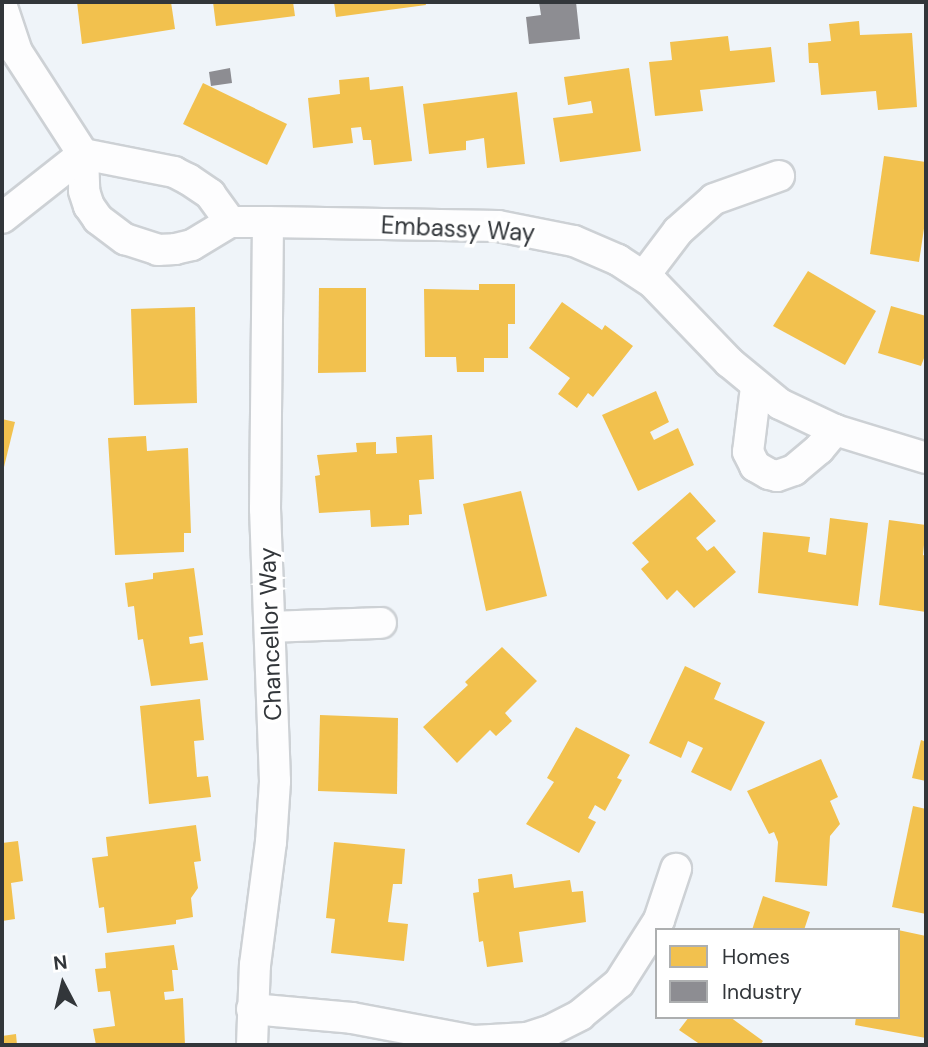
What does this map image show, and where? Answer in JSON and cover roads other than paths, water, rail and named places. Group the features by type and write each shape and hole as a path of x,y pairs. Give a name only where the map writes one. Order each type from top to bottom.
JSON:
{"street":[{"path":"2,7 17,52 83,154 84,191 89,206 98,219 125,239 158,250 175,250 192,245 230,222 210,194 188,178 174,172 83,154 2,218"},
{"path":"644,276 678,231 714,199 779,176"},
{"name":"Embassy Way","path":"230,222 488,226 526,230 585,245 644,276 668,297 712,346 780,404 835,430 926,458"},
{"name":"Chancellor Way","path":"252,1045 252,1009 275,782 265,441 268,222"},
{"path":"757,387 748,452 755,466 769,474 777,476 794,470 819,449 835,430"},
{"path":"270,627 381,623"},
{"path":"252,1009 352,1018 474,1041 527,1038 551,1030 580,1015 619,983 655,928 676,869"}]}
